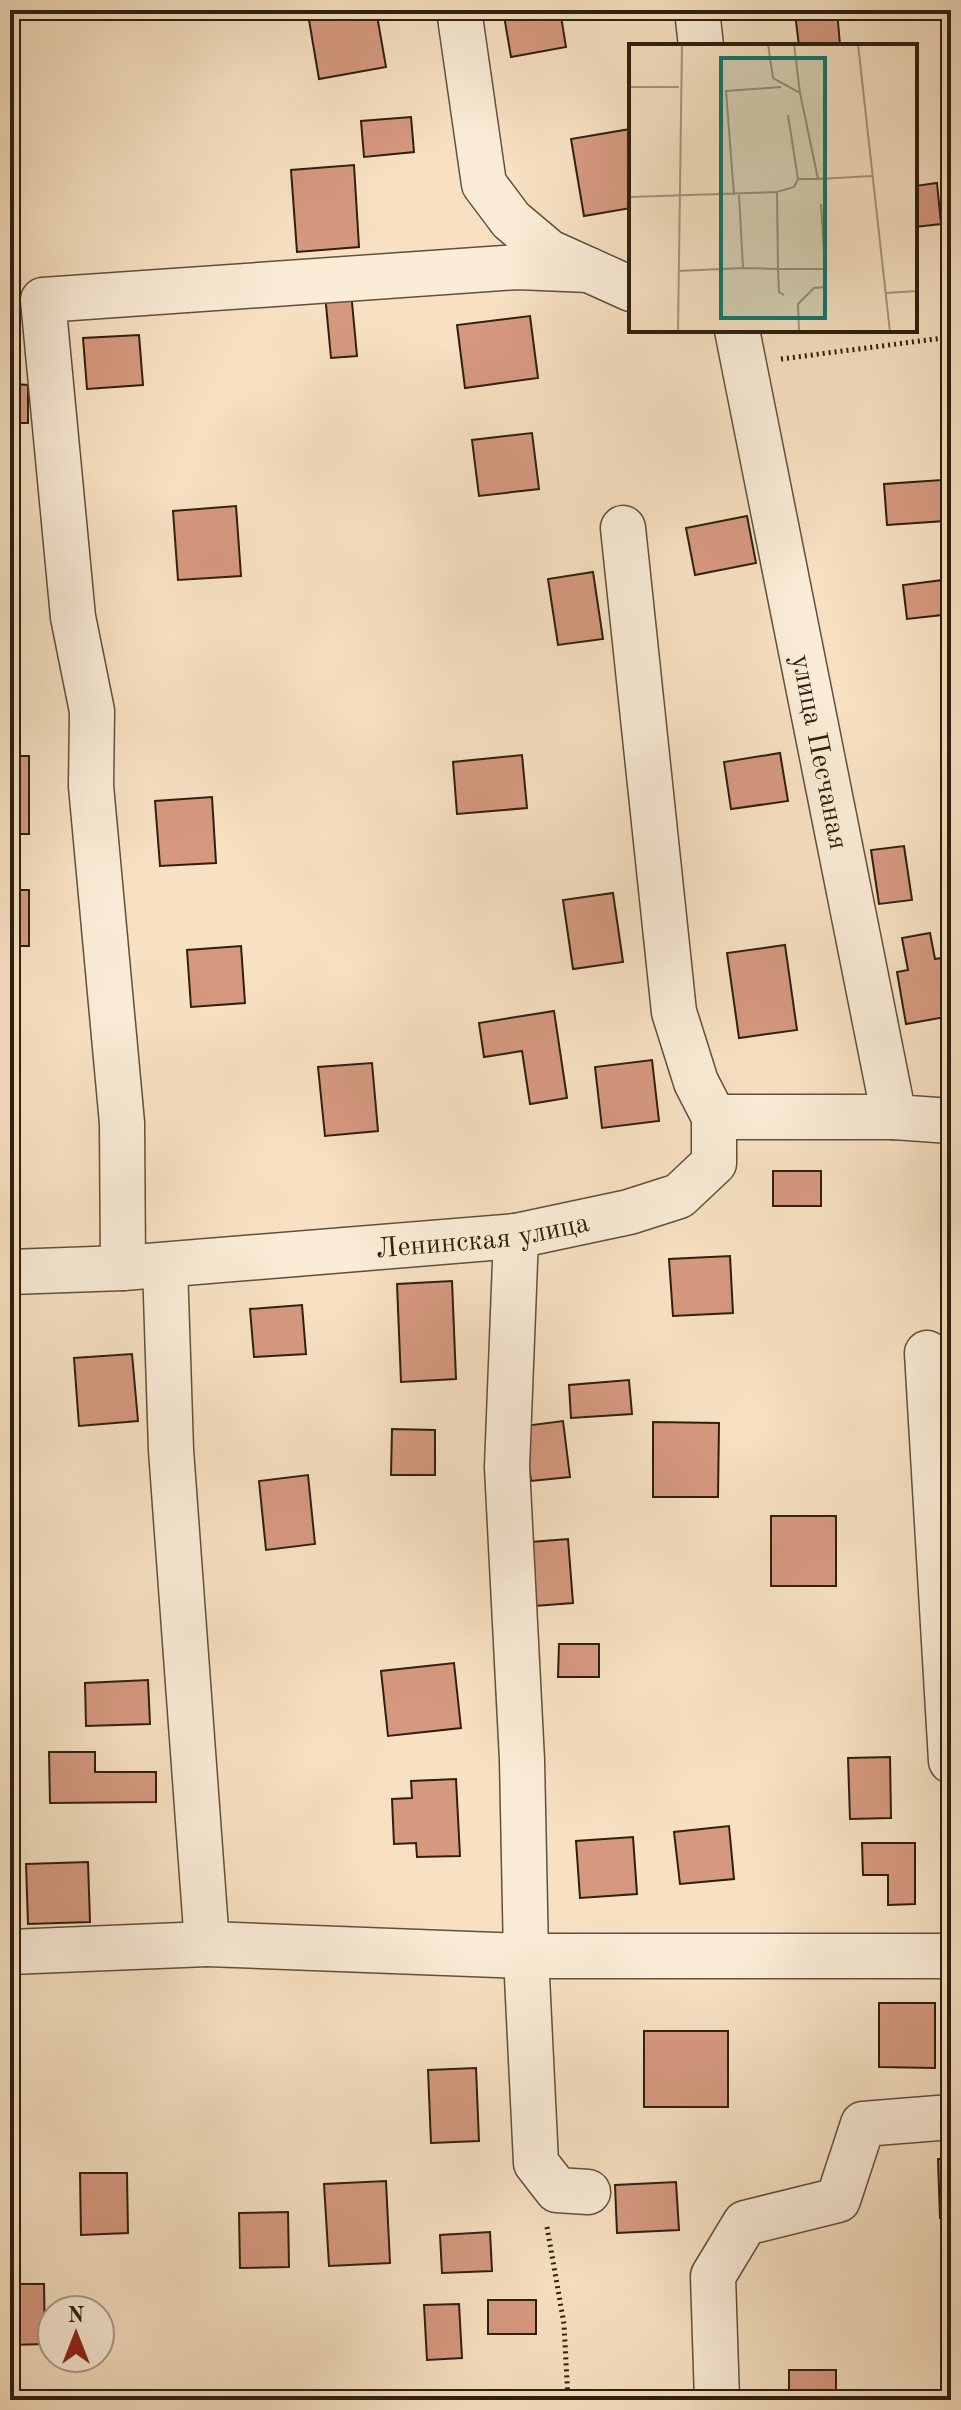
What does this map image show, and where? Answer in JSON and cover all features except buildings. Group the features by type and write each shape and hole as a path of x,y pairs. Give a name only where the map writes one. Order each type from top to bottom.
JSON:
{"street":[{"path":"459,10 484,184 511,220 549,252 629,288"},
{"path":"697,10 701,44"},
{"path":"207,1944 171,1450 122,1123 91,786 92,711 73,617 43,300 518,267 589,270"},
{"name":"улица Песчаная","path":"741,347 894,1117"},
{"path":"623,528 674,1012 696,1082 714,1117 894,1117 951,1121"},
{"name":"Ленинская улица","path":"10,1272 144,1266 516,1236 629,1212 679,1196 714,1163 714,1117"},
{"path":"516,1236 507,1467 522,1760 526,1956 536,2163 557,2190 588,2192"},
{"path":"927,1353 951,1761"},
{"path":"10,1952 207,1944 526,1956 951,1956"},
{"path":"717,2400 713,2276 745,2223 838,2200 863,2124 951,2117"}],"path":[{"path":"741,347 951,337"},
{"path":"546,2222 564,2324 568,2400"}]}
